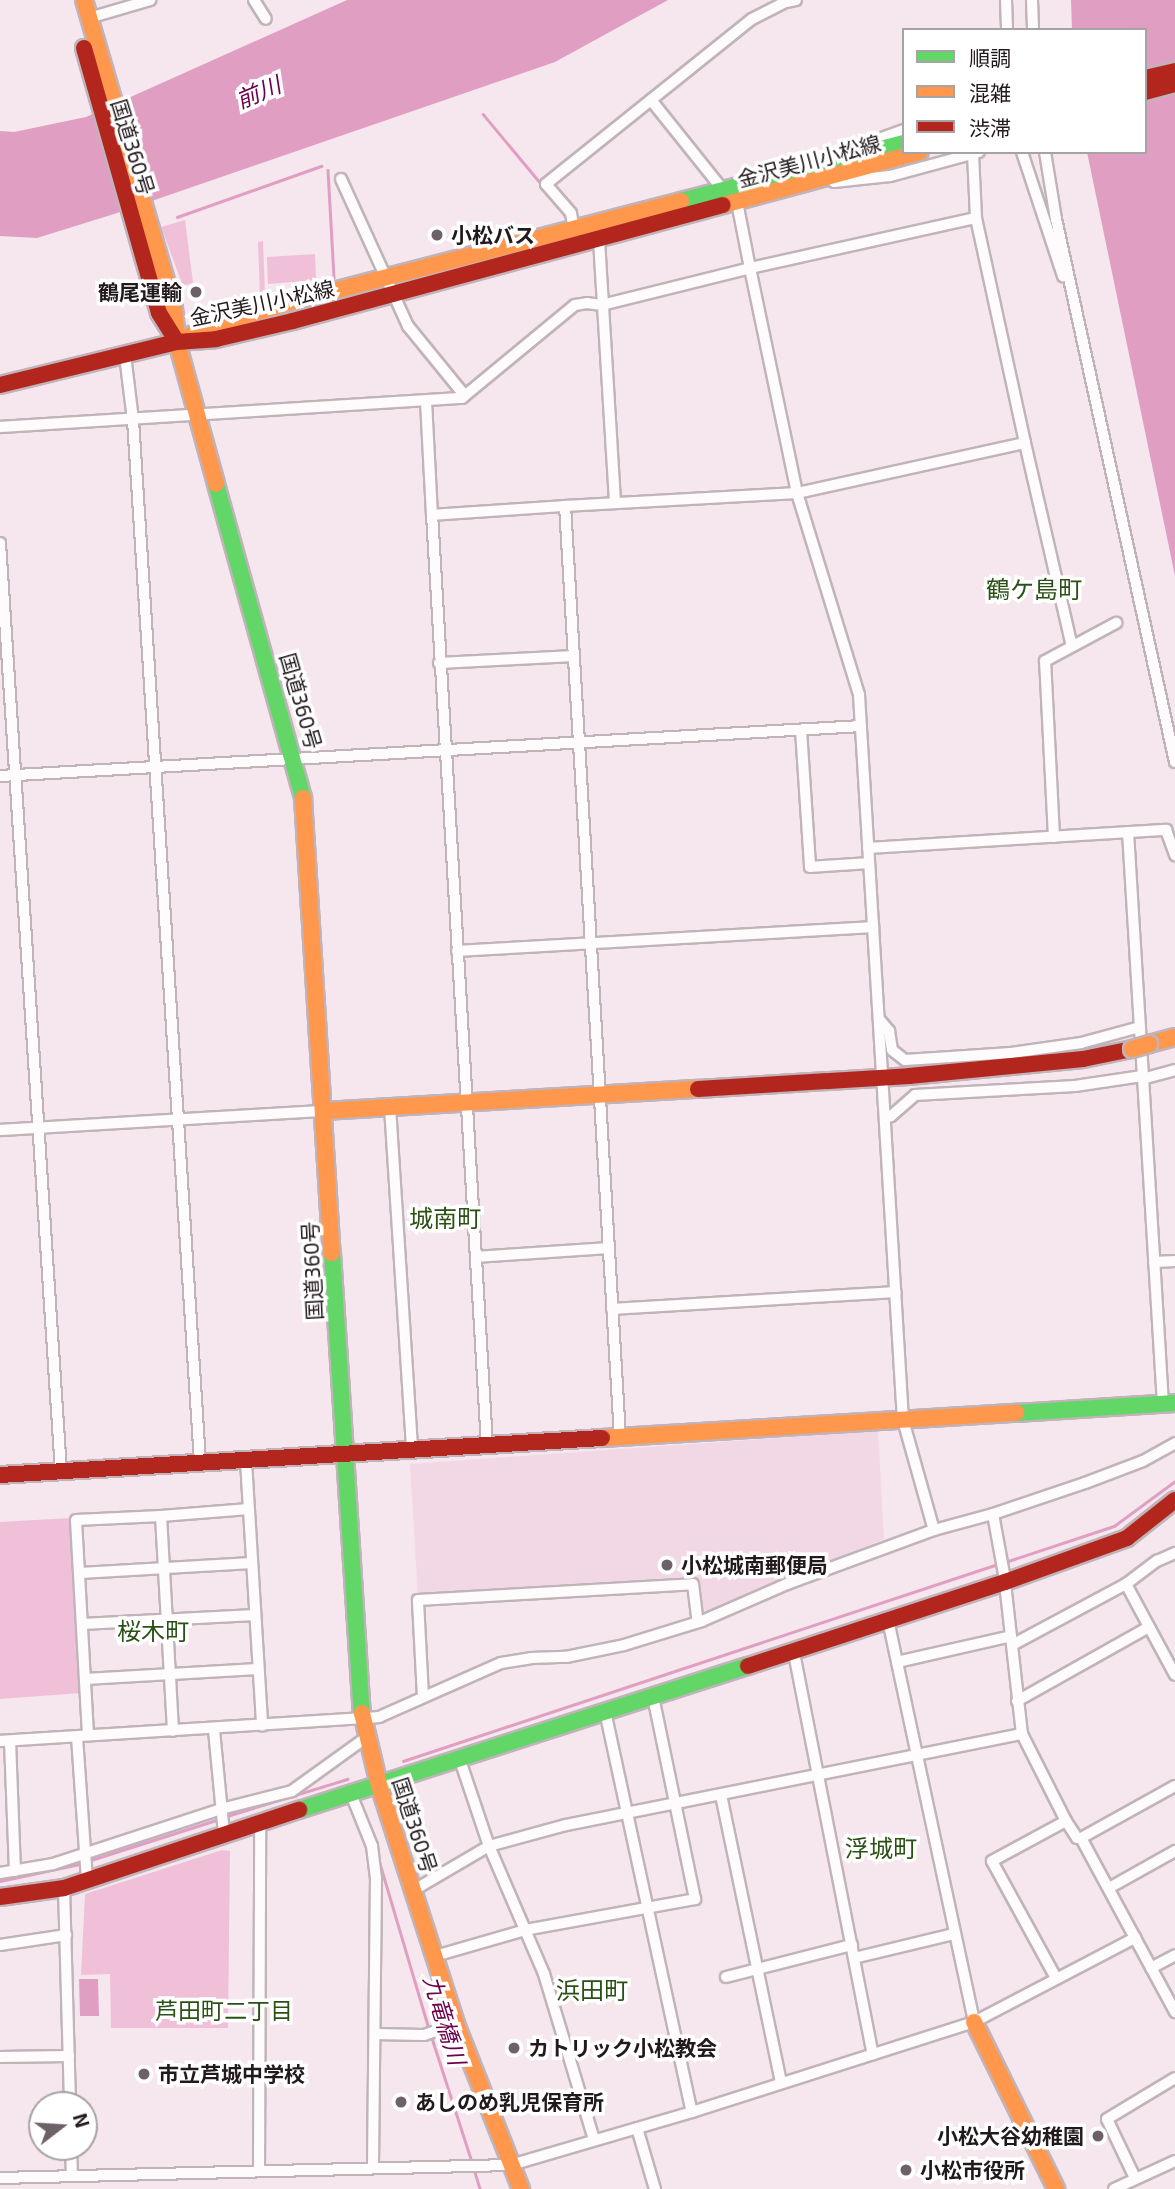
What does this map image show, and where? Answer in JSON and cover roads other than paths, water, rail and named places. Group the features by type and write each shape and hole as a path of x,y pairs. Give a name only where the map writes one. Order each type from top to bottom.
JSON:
{"main road":[{"name":"国道360号","path":"70,0 101,86 148,244 174,308 177,341 196,414 297,760 305,814 362,1719 379,1785 456,2024 521,2189"},
{"name":"国道360号","path":"84,0 101,86"},
{"path":"1147,78 1175,71"},
{"path":"1147,91 1175,84"},
{"name":"金沢美川小松線","path":"177,341 216,339 599,240 737,202 794,179 902,144"},
{"name":"金沢美川小松線","path":"177,341 224,322 387,277 723,191 911,154"},
{"path":"0,386 177,341"},
{"path":"324,1111 882,1077 1083,1059 1175,1037"},
{"path":"0,1475 1169,1404"},
{"path":"0,1897 64,1888 87,1881 223,1833 794,1653 1004,1578 1127,1538 1175,1500"},
{"path":"974,2022 1056,2189"}],"street":[{"path":"89,18 150,0"},
{"path":"254,0 266,19"},
{"path":"574,229 571,213 547,184 752,19 786,2 796,0"},
{"path":"1006,0 1007,28"},
{"path":"1032,0 1033,28"},
{"path":"651,100 723,191"},
{"path":"794,179 902,131"},
{"path":"794,179 890,176 972,154"},
{"path":"976,154 976,218 1072,646"},
{"path":"1022,154 1067,286 1072,289"},
{"path":"1045,154 1072,289 1175,762"},
{"path":"341,178 408,326 465,396"},
{"path":"737,202 797,493 859,695 903,1420 934,1530"},
{"path":"0,427 426,401 465,396 575,305 602,305 750,268 976,218"},
{"path":"599,240 615,503"},
{"path":"125,355 133,420 200,1464"},
{"path":"426,401 444,751 487,1445"},
{"path":"432,514 797,493 1025,443"},
{"path":"565,506 620,1437"},
{"path":"0,542 17,775 36,1127 61,1471"},
{"path":"1054,837 1045,660 1116,623"},
{"path":"439,663 574,656"},
{"path":"0,776 860,726"},
{"path":"800,730 810,867 869,863"},
{"path":"868,848 1166,830 1175,855"},
{"path":"1128,832 1154,1262 1169,1404"},
{"path":"457,951 873,926"},
{"path":"879,1019 888,1031 892,1050 905,1060 1022,1052 1081,1043 1140,1027"},
{"path":"885,1118 891,1116 915,1094 1075,1086 1175,1070"},
{"path":"390,1107 412,1450"},
{"path":"0,1130 324,1111"},
{"path":"476,1257 608,1248"},
{"path":"1154,1262 1175,1261"},
{"path":"612,1310 895,1292"},
{"path":"15,1871 5,1741 214,1730 379,1717 501,1663 531,1658 566,1657 624,1645 698,1622 788,1584 934,1530 993,1514 1143,1461 1175,1443"},
{"path":"246,1461 262,1726"},
{"path":"87,1881 82,1736 85,1679 76,1520 249,1509"},
{"path":"993,1514 1004,1578 1022,1734 1066,1821 1077,1838 1081,1838 1175,2011"},
{"path":"161,1516 173,1731"},
{"path":"897,1662 1011,1641 1126,1584 1157,1560 1175,1553"},
{"path":"79,1573 252,1563"},
{"path":"424,1697 418,1600 693,1584 698,1622"},
{"path":"1126,1584 1175,1675"},
{"path":"82,1624 255,1615"},
{"path":"888,1620 953,1934 974,2022"},
{"path":"1017,1701 1149,1628"},
{"path":"794,1653 873,2054"},
{"path":"85,1679 258,1669"},
{"path":"435,1956 525,1930 695,1899 653,1696"},
{"path":"604,1711 650,1907 692,2112"},
{"path":"214,1730 223,1833"},
{"path":"414,1890 489,1846 566,1825 627,1815 915,1753 1022,1734"},
{"path":"0,1873 53,1864 221,1810 292,1791 368,1737"},
{"path":"460,1760 489,1846 554,2004 594,2140"},
{"path":"1081,1838 1175,1786"},
{"path":"351,1794 372,1846 376,1878 373,2168"},
{"path":"721,1795 781,2082"},
{"path":"1056,1978 992,1861 1066,1821"},
{"path":"259,2170 260,1822"},
{"path":"1108,1888 1175,1851"},
{"path":"64,1888 70,2091"},
{"path":"854,1958 953,1934"},
{"path":"0,1945 66,1935"},
{"path":"0,2178 511,2165 692,2112 974,2022 1136,1938"},
{"path":"726,1977 852,1945"},
{"path":"1152,1968 1175,1955"},
{"path":"375,2034 424,2035 456,2024"},
{"path":"0,2057 69,2056"},
{"path":"1135,2178 1107,2119 1175,2078"},
{"path":"637,2128 655,2189"},
{"path":"71,2161 72,2176"},
{"path":"1114,2189 1175,2161"},
{"path":"121,2175 121,2189"}],"water":[{"name":"前川","path":"347,0 668,0 555,62 114,214 37,238 0,236 0,131 14,132 86,117"},
{"path":"1071,0 1175,0 1175,576 1087,154 1147,154 1147,28 1072,28"},
{"path":"79,1979 98,1979 99,2016 80,2016"}],"waterway":[{"path":"483,114 543,186"},
{"path":"177,217 321,166"},
{"path":"328,170 334,278"},
{"path":"1005,1562 1114,1526 1175,1481"},
{"path":"403,1761 998,1564"},
{"path":"227,1816 347,1779"},
{"path":"91,1860 216,1820"},
{"name":"九竜橋川","path":"379,1860 429,2029"},
{"path":"0,1881 80,1864"},
{"name":"九竜橋川","path":"431,2035 472,2162"},
{"name":"九竜橋川","path":"474,2169 480,2189"}],"place":[{"name":"小松バス","path":"437,235"},
{"name":"鶴尾運輸","path":"196,292"},
{"name":"小松城南郵便局","path":"667,1565"},
{"name":"カトリック小松教会","path":"514,2048"},
{"name":"市立芦城中学校","path":"144,2074"},
{"name":"あしのめ乳児保育所","path":"401,2102"},
{"name":"小松大谷幼稚園","path":"1098,2136"},
{"name":"小松市役所","path":"906,2170"}],"district":[{"name":"鶴ケ島町","path":"1034,589"},
{"name":"城南町","path":"445,1218"},
{"name":"桜木町","path":"153,1631"},
{"name":"浮城町","path":"881,1848"},
{"name":"浜田町","path":"592,1990"},
{"name":"芦田町二丁目","path":"224,2010"}]}
